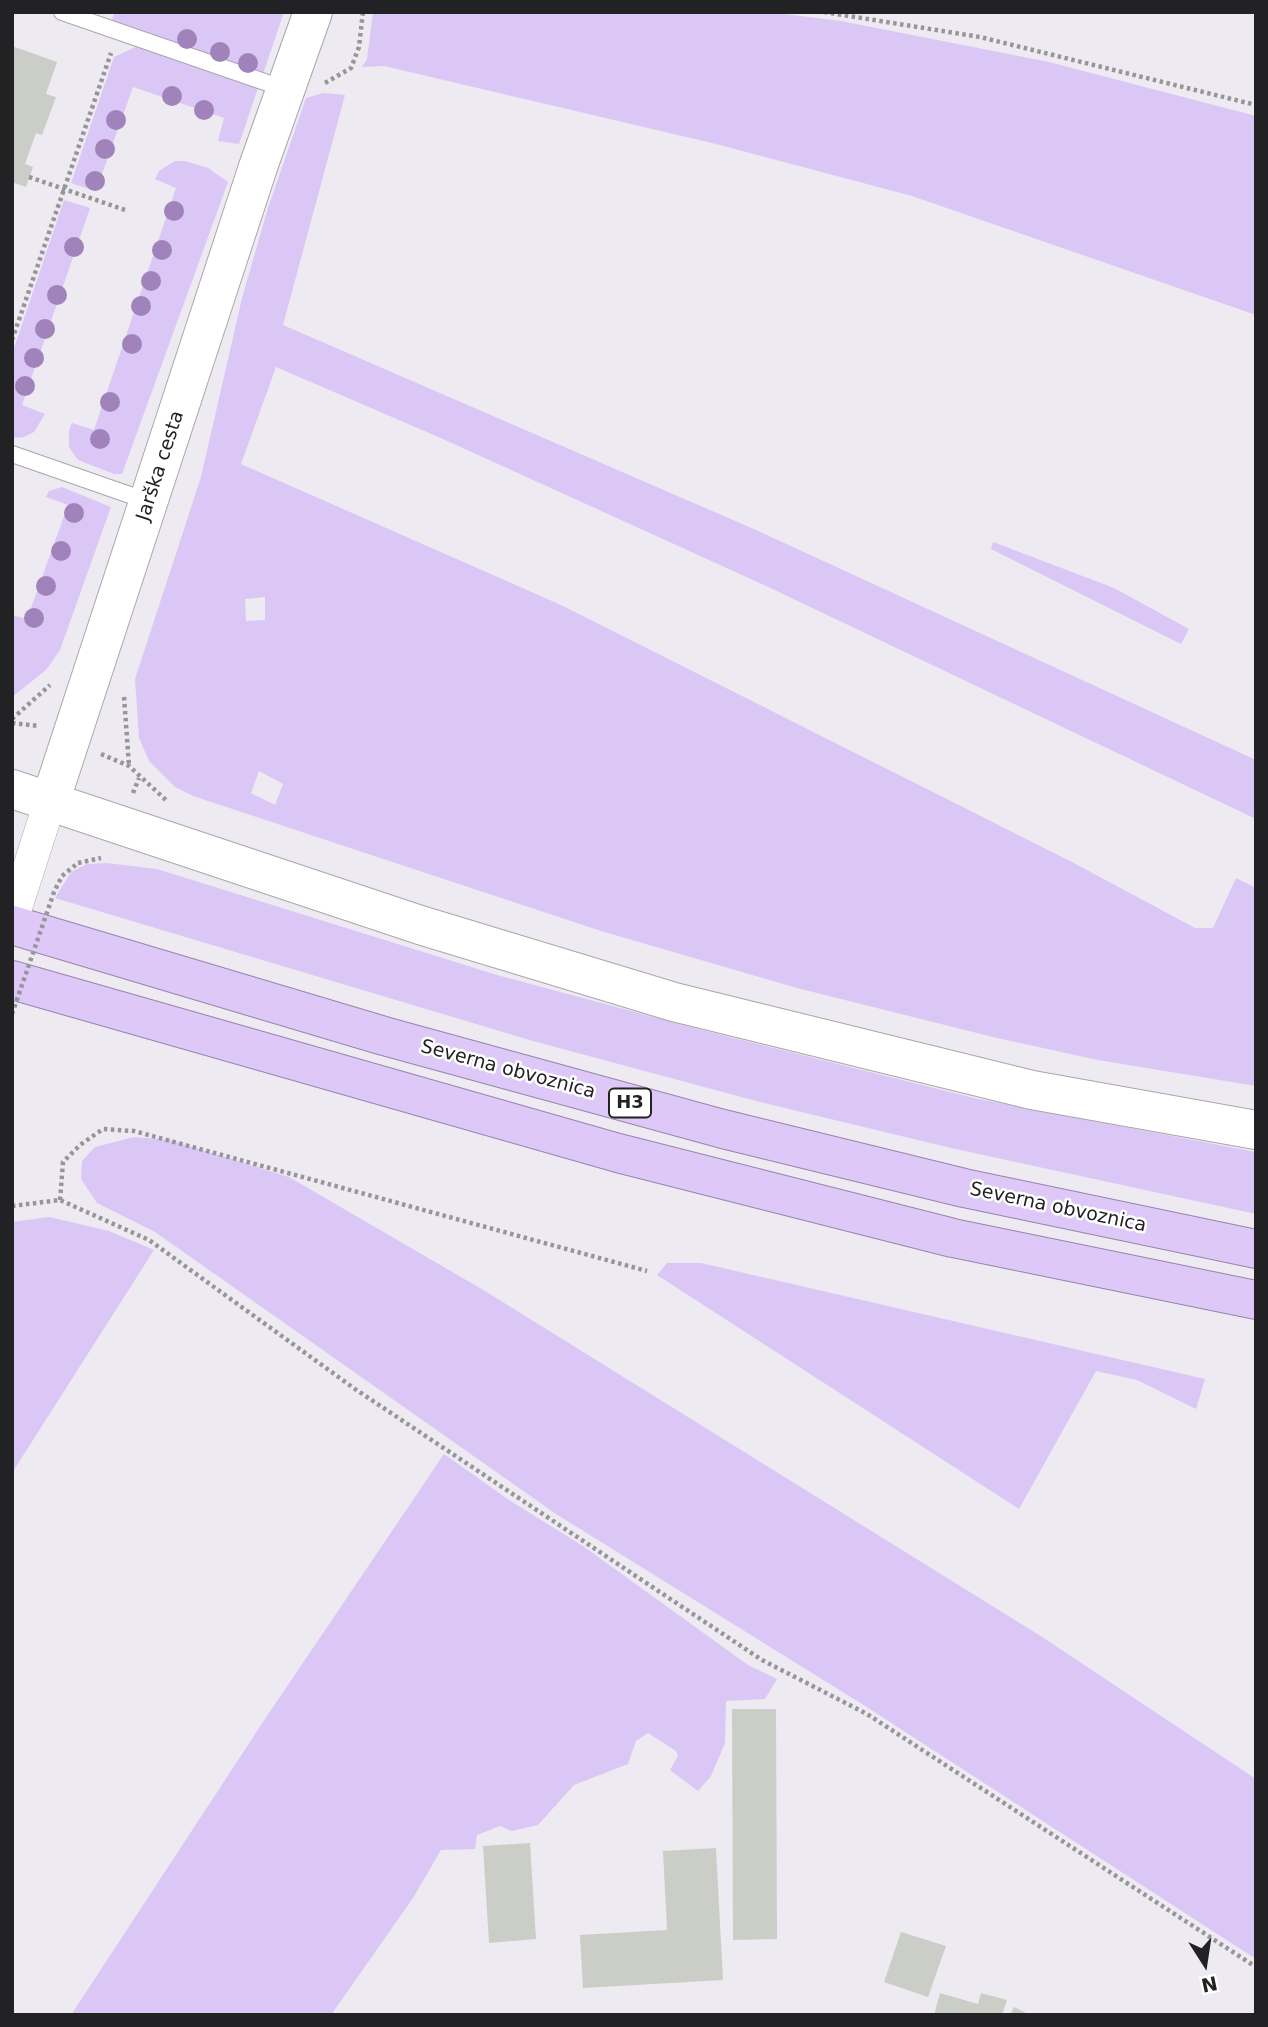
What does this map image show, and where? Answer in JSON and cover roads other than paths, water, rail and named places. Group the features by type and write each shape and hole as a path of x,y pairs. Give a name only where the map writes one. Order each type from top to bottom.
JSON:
{"highway":[{"name":"Severna obvoznica","path":"12,925 371,1032 723,1129 964,1188 1256,1249"},
{"path":"12,980 631,1157 953,1238 1256,1300"}],"street":[{"name":"Jarška cesta","path":"12,920 313,12"},
{"path":"12,789 420,925 674,1002 1032,1090 1256,1130"}],"lane":[{"path":"62,12 288,83"},
{"path":"12,454 150,502"}]}
